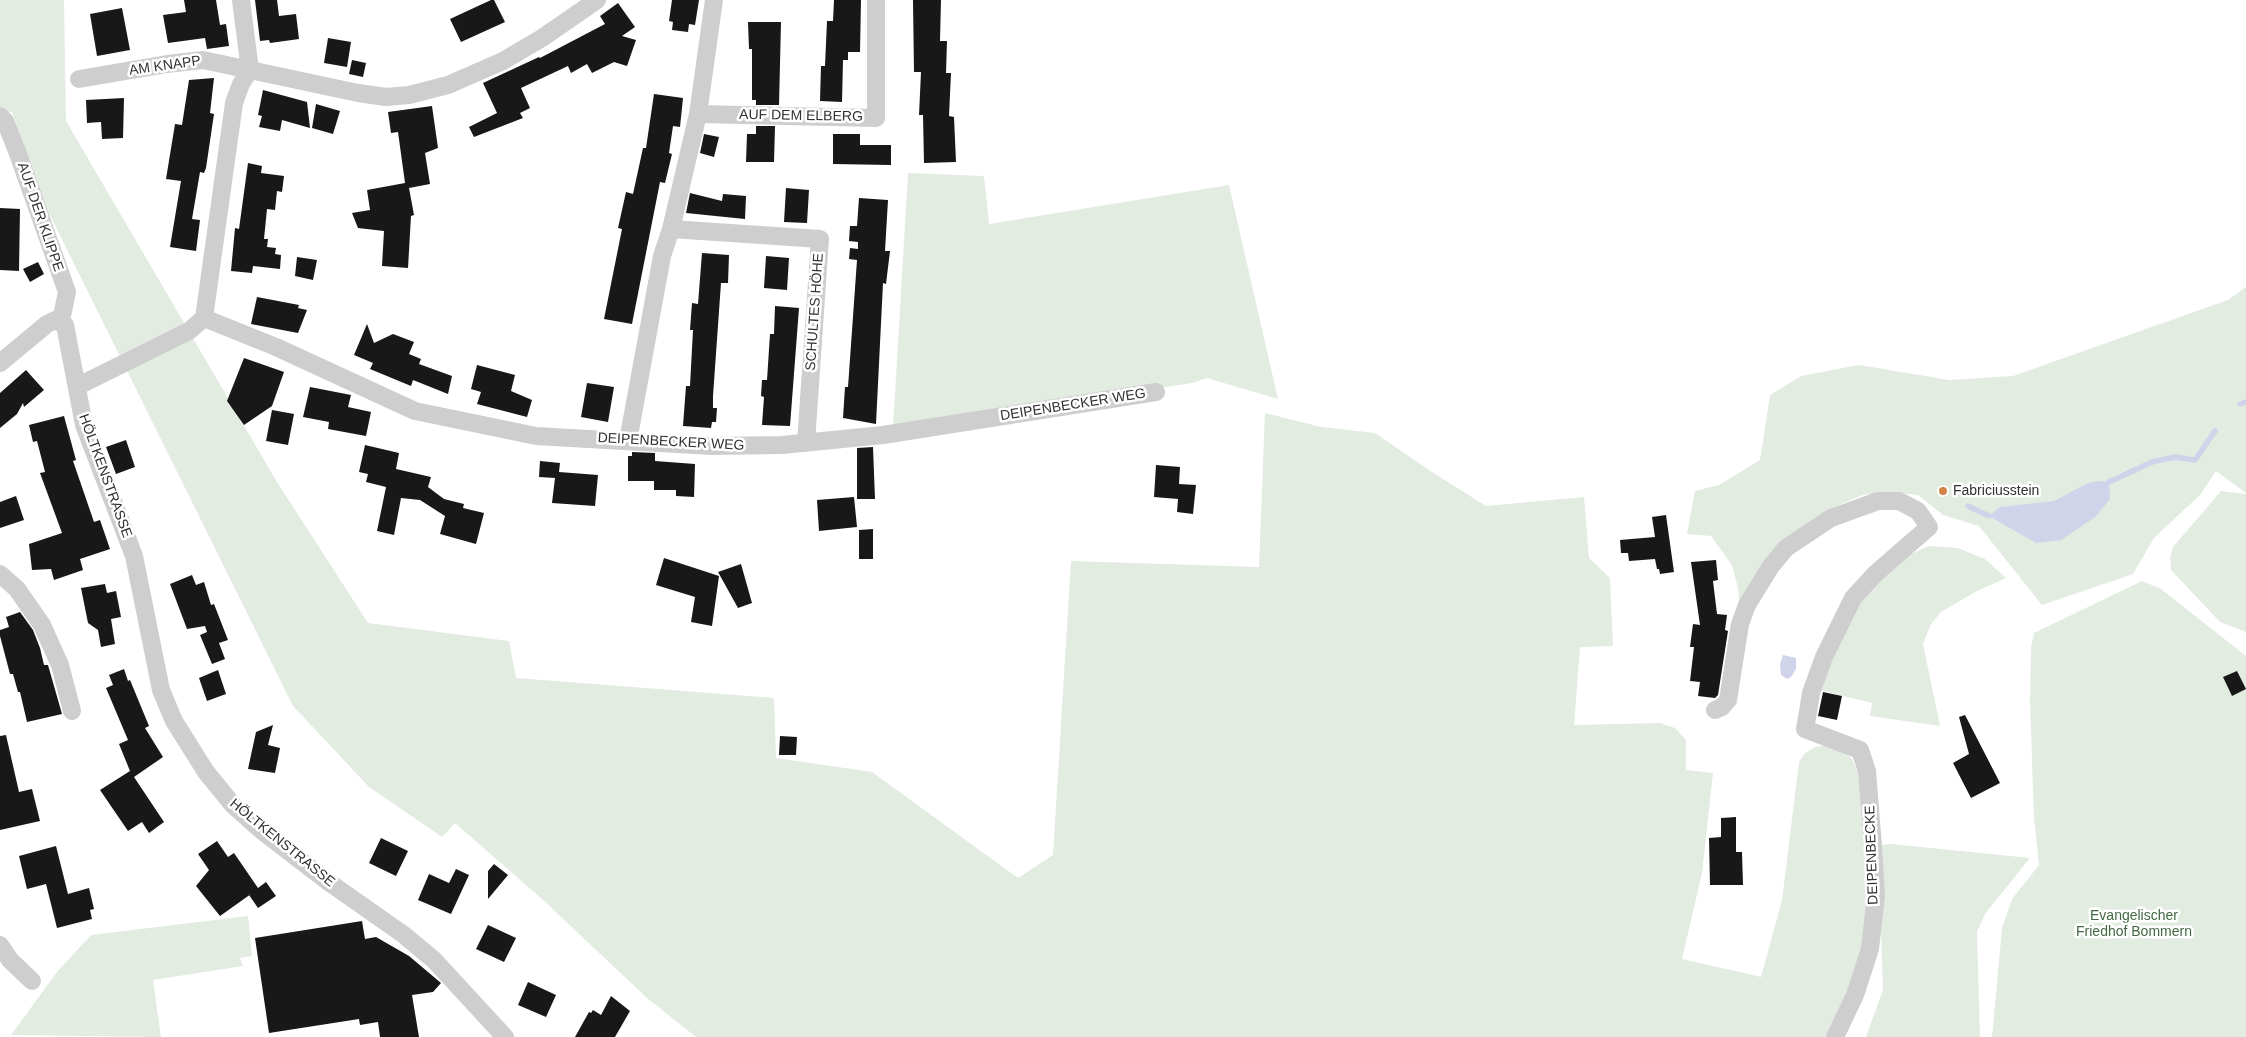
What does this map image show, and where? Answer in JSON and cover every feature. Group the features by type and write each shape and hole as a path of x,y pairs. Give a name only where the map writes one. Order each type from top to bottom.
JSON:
{"street":[{"path":"78,386 189,332 204,318 234,103 241,84 250,70 241,0"},
{"path":"250,70 375,96 397,97 421,94 465,79 503,61 542,38 597,0"},
{"path":"628,441 662,256 682,191 698,114 714,0"},
{"name":"AUF DEM ELBERG","path":"698,114 876,118 876,0"},
{"name":"AM KNAPP","path":"79,79 192,60 212,61 250,70"},
{"name":"AUF DER KLIPPE","path":"0,116 5,121 17,151 66,292 61,321"},
{"name":"SCHULTES HÖHE","path":"671,229 820,239 806,443"},
{"name":"DEIPENBECKER WEG","path":"204,318 276,347 422,413 536,436 712,446 806,443 883,435 1156,392"},
{"path":"0,362 47,324 55,320 61,321"},
{"name":"HÖLTKENSTRASSE","path":"61,321 67,332 78,386 80,408 89,442 134,556 161,690 174,721 198,761 219,790 246,818 289,853 404,935 434,960 505,1037"},
{"name":"DEIPENBECKE","path":"1715,710 1728,700 1740,624 1747,605 1771,566 1786,548 1831,518 1878,501 1899,501 1918,511 1929,527 1875,574 1853,598 1824,657 1811,694 1806,729 1860,750 1867,771 1874,846 1876,895 1870,949 1855,995 1835,1037"},
{"path":"0,574 17,589 42,625 60,665 72,711"},
{"path":"0,946 10,960 32,981"}],"green space":[{"path":"0,0 64,0 66,121 277,482 368,623 509,641 516,678 774,698 776,758 872,772 1018,878 1053,855 1071,561 1259,567 1265,413 1321,427 1375,433 1486,506 1584,497 1589,558 1610,578 1613,646 1580,647 1574,725 1660,723 1675,728 1686,740 1686,770 1713,773 1702,873 1682,959 1761,977 1782,900 1799,762 1804,754 1815,747 1836,744 1852,759 1862,781 1870,856 1863,951 1830,1037 696,1037 647,998 542,899 455,823 442,837 369,787 293,706 42,199 12,112 0,111"},
{"path":"908,173 984,176 989,224 1229,185 1278,399 1207,378 1192,383 893,428"},
{"path":"2246,287 2246,493 2216,471 2200,495 2154,538 2133,574 2042,605 1979,526 1943,515 1918,495 1889,492 1863,495 1827,510 1740,609 1738,588 1732,565 1711,536 1687,534 1695,491 1719,485 1760,460 1770,395 1801,376 1859,365 1949,380 2013,376 2228,300"},
{"path":"2221,491 2246,494 2246,632 2220,622 2171,570 2170,557 2173,547"},
{"path":"1928,546 1958,548 1985,559 2006,578 1977,591 1941,612 1931,624 1923,644 1940,726 1870,716 1872,703 1819,690 1847,617 1878,579 1911,554"},
{"name":"Evangelischer Friedhof Bommern","path":"2142,581 2161,589 2246,656 2246,1037 1992,1037 2002,928 2012,899 2039,865 2034,818 2030,702 2031,648 2034,633"},
{"path":"1891,844 2030,858 1985,914 1977,932 1980,1037 1866,1037 1883,990 1878,845"},
{"path":"248,916 252,956 240,958 243,966 153,980 161,1037 11,1035 57,972 91,935"}],"water":[{"path":"2109,482 2110,499 2095,517 2061,540 2036,543 1989,516 2000,507 2054,501 2088,483"},
{"path":"1783,655 1796,658 1796,669 1791,677 1787,679 1781,675 1780,664"}],"building":[{"path":"184,0 216,0 220,25 226,24 229,46 207,49 205,38 168,43 163,15 186,12"},
{"path":"255,0 277,0 279,16 296,14 299,39 270,43 269,40 260,41"},
{"path":"494,0 505,22 461,42 450,19"},
{"path":"672,0 699,0 695,25 689,24 688,32 672,30 673,22 669,21"},
{"path":"834,0 861,0 860,52 848,52 848,60 843,60 842,102 820,101 821,66 825,66 827,21 833,21"},
{"path":"913,0 941,0 940,41 947,41 946,73 951,73 949,116 954,117 956,162 924,163 923,115 919,115 921,72 914,72"},
{"path":"618,3 635,27 622,36 636,40 627,66 614,62 592,73 587,64 571,73 568,66 521,88 530,108 520,113 523,118 474,137 469,127 497,113 483,83 540,58 605,24 600,16"},
{"path":"122,8 130,50 97,56 90,14"},
{"path":"748,22 781,22 779,105 756,105 756,100 752,100 752,49 749,49"},
{"path":"328,38 351,42 347,67 324,63"},
{"path":"352,60 366,63 363,77 349,74"},
{"path":"214,78 210,113 214,114 206,168 204,173 200,172 192,219 200,220 196,251 170,247 181,181 166,179 175,124 182,125 189,80"},
{"path":"263,90 307,102 310,128 282,120 280,131 259,127 262,116 258,115"},
{"path":"654,94 683,98 680,127 673,126 669,153 672,154 665,183 660,182 632,324 604,319 622,229 618,228 626,192 633,194 643,148 646,148"},
{"path":"124,98 123,138 102,139 101,122 87,123 86,100"},
{"path":"316,104 340,111 333,134 312,128"},
{"path":"432,106 438,148 425,153 430,184 409,188 414,215 411,216 408,268 382,266 384,231 358,228 352,213 370,210 367,190 405,183 398,132 391,133 388,112"},
{"path":"756,126 775,126 774,162 746,162 747,134 756,134"},
{"path":"704,134 719,137 714,157 700,153"},
{"path":"833,134 860,134 860,145 891,145 891,165 833,164"},
{"path":"248,163 262,166 261,173 284,176 282,192 277,191 275,210 267,209 264,239 268,239 267,247 276,248 275,254 281,255 280,269 253,266 252,273 231,271 235,228 239,229"},
{"path":"786,188 809,190 807,223 784,222"},
{"path":"690,193 722,201 723,194 746,196 745,219 686,213"},
{"path":"859,198 888,200 885,251 890,251 886,284 883,283 876,424 843,418 845,387 848,387 857,260 849,259 850,248 858,249 858,242 849,241 850,226 857,226"},
{"path":"0,208 20,209 19,271 0,270"},
{"path":"702,253 729,255 728,283 721,283 713,396 713,408 717,408 716,422 712,422 711,428 683,426 686,386 690,386 693,330 690,330 692,303 698,304"},
{"path":"766,256 789,258 787,290 764,288"},
{"path":"297,257 317,260 313,280 295,276"},
{"path":"38,262 44,274 30,282 23,269"},
{"path":"257,297 299,305 298,308 307,310 298,333 251,324"},
{"path":"775,306 799,308 790,426 762,425 764,397 761,396 762,380 767,380 770,334 774,334"},
{"path":"367,324 374,343 393,334 414,342 409,354 421,359 419,364 452,376 448,394 413,380 411,386 370,369 373,363 354,355"},
{"path":"244,358 284,372 272,406 244,425 227,401"},
{"path":"477,365 515,375 511,391 532,400 527,417 477,404 481,392 471,389"},
{"path":"26,370 44,390 24,407 23,403 17,414 0,428 0,393"},
{"path":"587,383 614,387 608,422 581,417"},
{"path":"310,387 351,395 348,407 371,412 366,436 328,429 329,422 303,417"},
{"path":"272,410 294,414 288,445 266,441"},
{"path":"64,416 76,460 73,461 94,522 100,520 110,549 80,559 83,570 54,580 51,569 32,570 29,544 62,533 40,473 45,472 37,441 33,442 29,425"},
{"path":"126,440 135,467 116,474 106,447"},
{"path":"365,445 399,453 396,469 431,477 428,487 444,499 464,504 463,508 484,513 476,544 440,534 445,516 420,500 401,498 394,535 377,531 386,487 366,482 368,474 359,472"},
{"path":"873,447 875,499 857,499 857,448"},
{"path":"632,452 655,453 655,461 695,464 694,497 676,496 676,490 654,490 654,481 628,481 628,456 632,456"},
{"path":"540,461 560,463 559,472 598,475 595,506 552,503 555,478 539,477"},
{"path":"1156,465 1180,467 1179,484 1196,485 1193,514 1177,512 1178,499 1154,497"},
{"path":"16,496 24,520 0,528 0,502"},
{"path":"854,497 857,527 819,531 817,500"},
{"path":"1666,515 1674,572 1660,574 1655,559 1629,561 1628,553 1621,553 1620,540 1655,537 1652,517"},
{"path":"873,529 873,559 859,559 859,530"},
{"path":"664,558 719,576 712,626 691,622 695,597 656,585"},
{"path":"1716,560 1718,580 1713,581 1717,614 1727,615 1725,630 1728,631 1718,695 1715,698 1698,696 1700,682 1690,681 1694,647 1690,647 1693,624 1700,625 1691,562"},
{"path":"741,564 752,603 738,608 718,572"},
{"path":"192,575 196,585 204,582 211,605 214,604 228,640 219,643 225,659 212,664 200,635 207,632 205,626 187,629 170,584"},
{"path":"105,584 107,593 116,591 121,617 111,619 115,644 101,647 98,630 88,623 81,588"},
{"path":"20,612 33,630 44,665 48,665 62,714 27,722 20,692 18,692 13,674 10,674 0,636 0,630 9,627 6,617"},
{"path":"124,669 149,726 145,728 163,757 134,777 164,822 149,833 142,822 128,831 100,790 130,771 119,744 128,740 106,688 113,685 109,675"},
{"path":"218,670 226,694 207,701 199,678"},
{"path":"2237,671 2246,689 2232,696 2223,677"},
{"path":"1823,692 1842,696 1837,720 1818,716"},
{"path":"1965,715 2000,783 1971,798 1953,763 1969,754 1959,717"},
{"path":"273,725 268,745 280,748 275,773 248,769 256,732"},
{"path":"6,735 19,792 32,789 40,821 0,830 0,736"},
{"path":"780,736 797,737 796,755 779,755"},
{"path":"1736,817 1736,852 1742,852 1743,885 1710,885 1709,838 1721,837 1721,818"},
{"path":"381,838 408,851 396,876 369,863"},
{"path":"217,841 228,857 234,853 258,888 266,882 276,896 258,908 249,895 220,916 196,886 209,870 198,854"},
{"path":"56,846 68,894 89,888 94,909 90,910 92,919 57,928 46,884 27,889 19,856"},
{"path":"494,864 508,875 488,899 488,871"},
{"path":"456,869 469,875 451,914 418,900 429,874 449,883"},
{"path":"362,921 365,939 376,937 409,956 441,983 433,992 412,995 419,1037 380,1037 378,1022 360,1025 359,1019 269,1033 255,938"},
{"path":"488,925 516,938 504,962 476,949"},
{"path":"528,982 556,995 546,1017 518,1005"},
{"path":"611,996 630,1011 615,1037 575,1037 589,1012 591,1013 593,1010 601,1015"}],"waterway":[{"path":"2240,404 2246,402"},
{"path":"2109,482 2152,462 2175,457 2195,460 2215,431"},
{"path":"1968,506 1989,516"}],"place":[{"name":"Fabriciusstein","path":"1943,491"}]}
